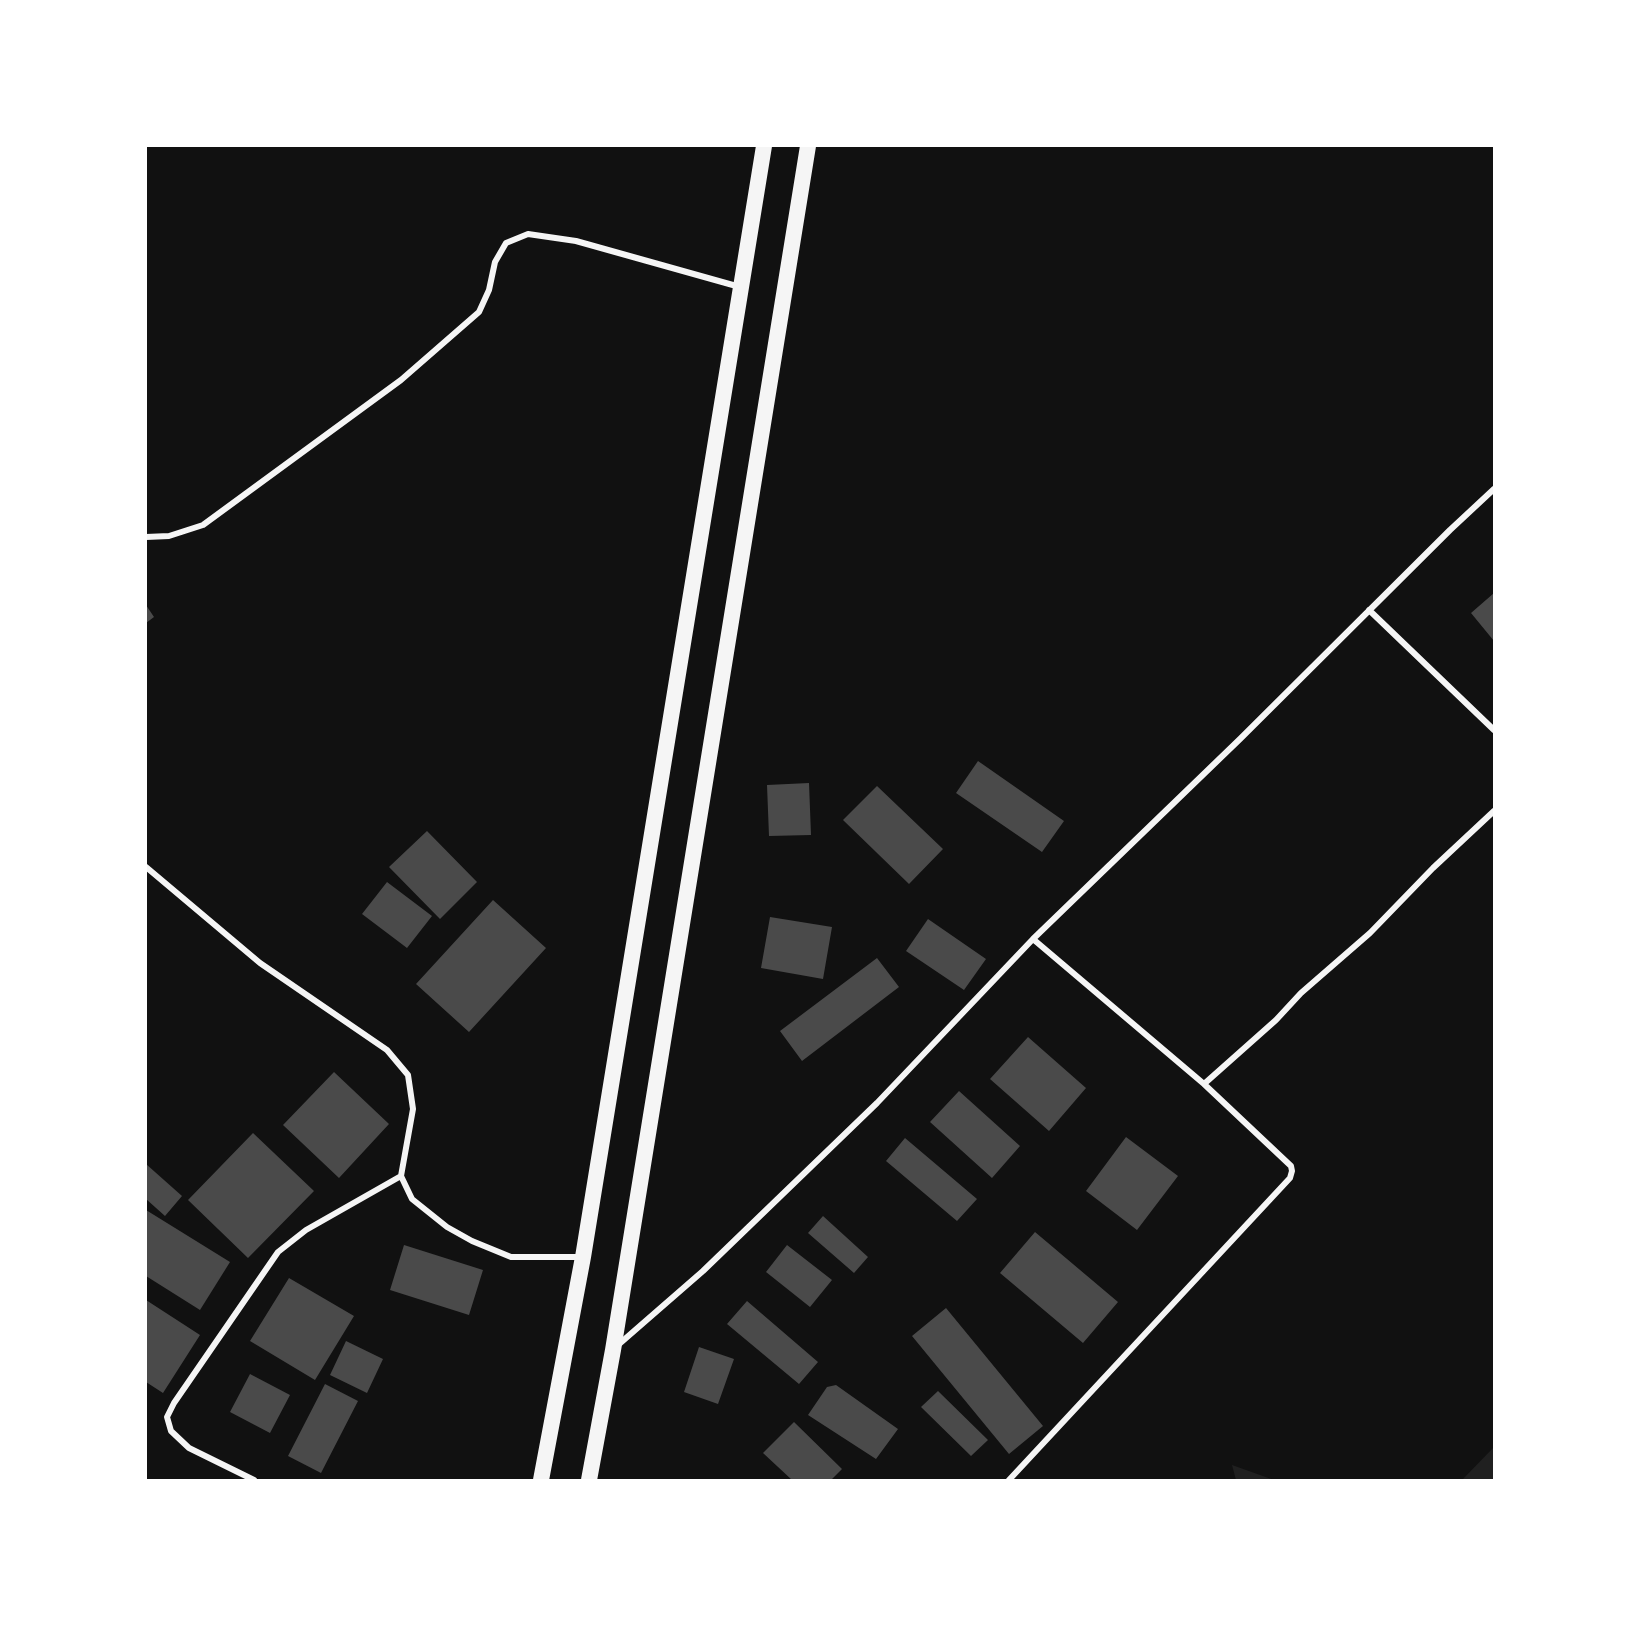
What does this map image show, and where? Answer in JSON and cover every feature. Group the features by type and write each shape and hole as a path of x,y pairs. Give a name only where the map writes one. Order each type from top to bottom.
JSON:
{"highway":[{"path":"541,1480 583,1257 764,146"},
{"path":"589,1480 613,1350 808,146"}],"street":[{"path":"146,537 169,536 203,525 401,380 479,312 489,290 495,262 506,243 513,240 528,234 576,242 741,287"},
{"path":"613,1350 703,1271 877,1103 1033,939 1494,489"},
{"path":"1369,610 1494,730"},
{"path":"1204,1084 1269,1028 1301,993 1370,933 1433,868 1494,811"},
{"path":"146,867 260,963 387,1050 408,1075 413,1109 401,1176 412,1199 447,1227 472,1241 511,1257 583,1257"},
{"path":"1008,1480 1290,1178 1291,1166 1204,1084 1033,939"},
{"path":"254,1480 189,1448 171,1431 166,1418 278,1252 306,1230 401,1176"}],"shaded area":[{"path":"1494,1447 1494,1480 1462,1480"},
{"path":"1232,1465 1274,1480 1236,1480"}],"building":[{"path":"1494,593 1494,641 1471,613"},
{"path":"146,605 154,617 146,623"},
{"path":"978,761 1064,821 1042,852 956,793"},
{"path":"809,783 811,835 769,836 767,785"},
{"path":"877,786 943,849 909,884 843,820"},
{"path":"427,831 477,882 440,919 389,867"},
{"path":"387,882 432,916 407,948 362,914"},
{"path":"493,900 546,948 469,1032 416,984"},
{"path":"770,917 832,927 823,979 761,968"},
{"path":"928,919 986,959 964,990 906,951"},
{"path":"877,958 899,987 802,1061 780,1031"},
{"path":"1028,1037 1086,1088 1049,1131 990,1079"},
{"path":"334,1072 389,1124 339,1178 283,1125"},
{"path":"959,1091 1020,1146 992,1178 930,1122"},
{"path":"253,1133 314,1191 248,1258 188,1200"},
{"path":"1126,1137 1178,1176 1137,1230 1086,1191"},
{"path":"905,1138 977,1199 957,1221 886,1161"},
{"path":"146,1164 182,1196 165,1216 146,1199"},
{"path":"146,1210 230,1262 200,1310 146,1276"},
{"path":"823,1216 868,1257 854,1273 808,1233"},
{"path":"1035,1232 1118,1302 1083,1343 1000,1273"},
{"path":"404,1245 483,1270 469,1315 390,1290"},
{"path":"787,1245 832,1280 810,1307 766,1272"},
{"path":"289,1278 354,1316 315,1380 250,1341"},
{"path":"146,1300 200,1335 163,1393 146,1382"},
{"path":"747,1301 818,1362 799,1384 727,1324"},
{"path":"946,1308 1043,1426 1009,1454 912,1336"},
{"path":"346,1341 383,1359 367,1393 330,1375"},
{"path":"699,1347 734,1359 718,1404 684,1392"},
{"path":"250,1374 290,1395 270,1433 230,1412"},
{"path":"325,1384 358,1401 321,1473 288,1456"},
{"path":"836,1385 898,1429 876,1459 808,1415 827,1387"},
{"path":"938,1391 988,1440 971,1456 921,1407"},
{"path":"794,1422 842,1469 831,1480 792,1480 763,1453"}]}
